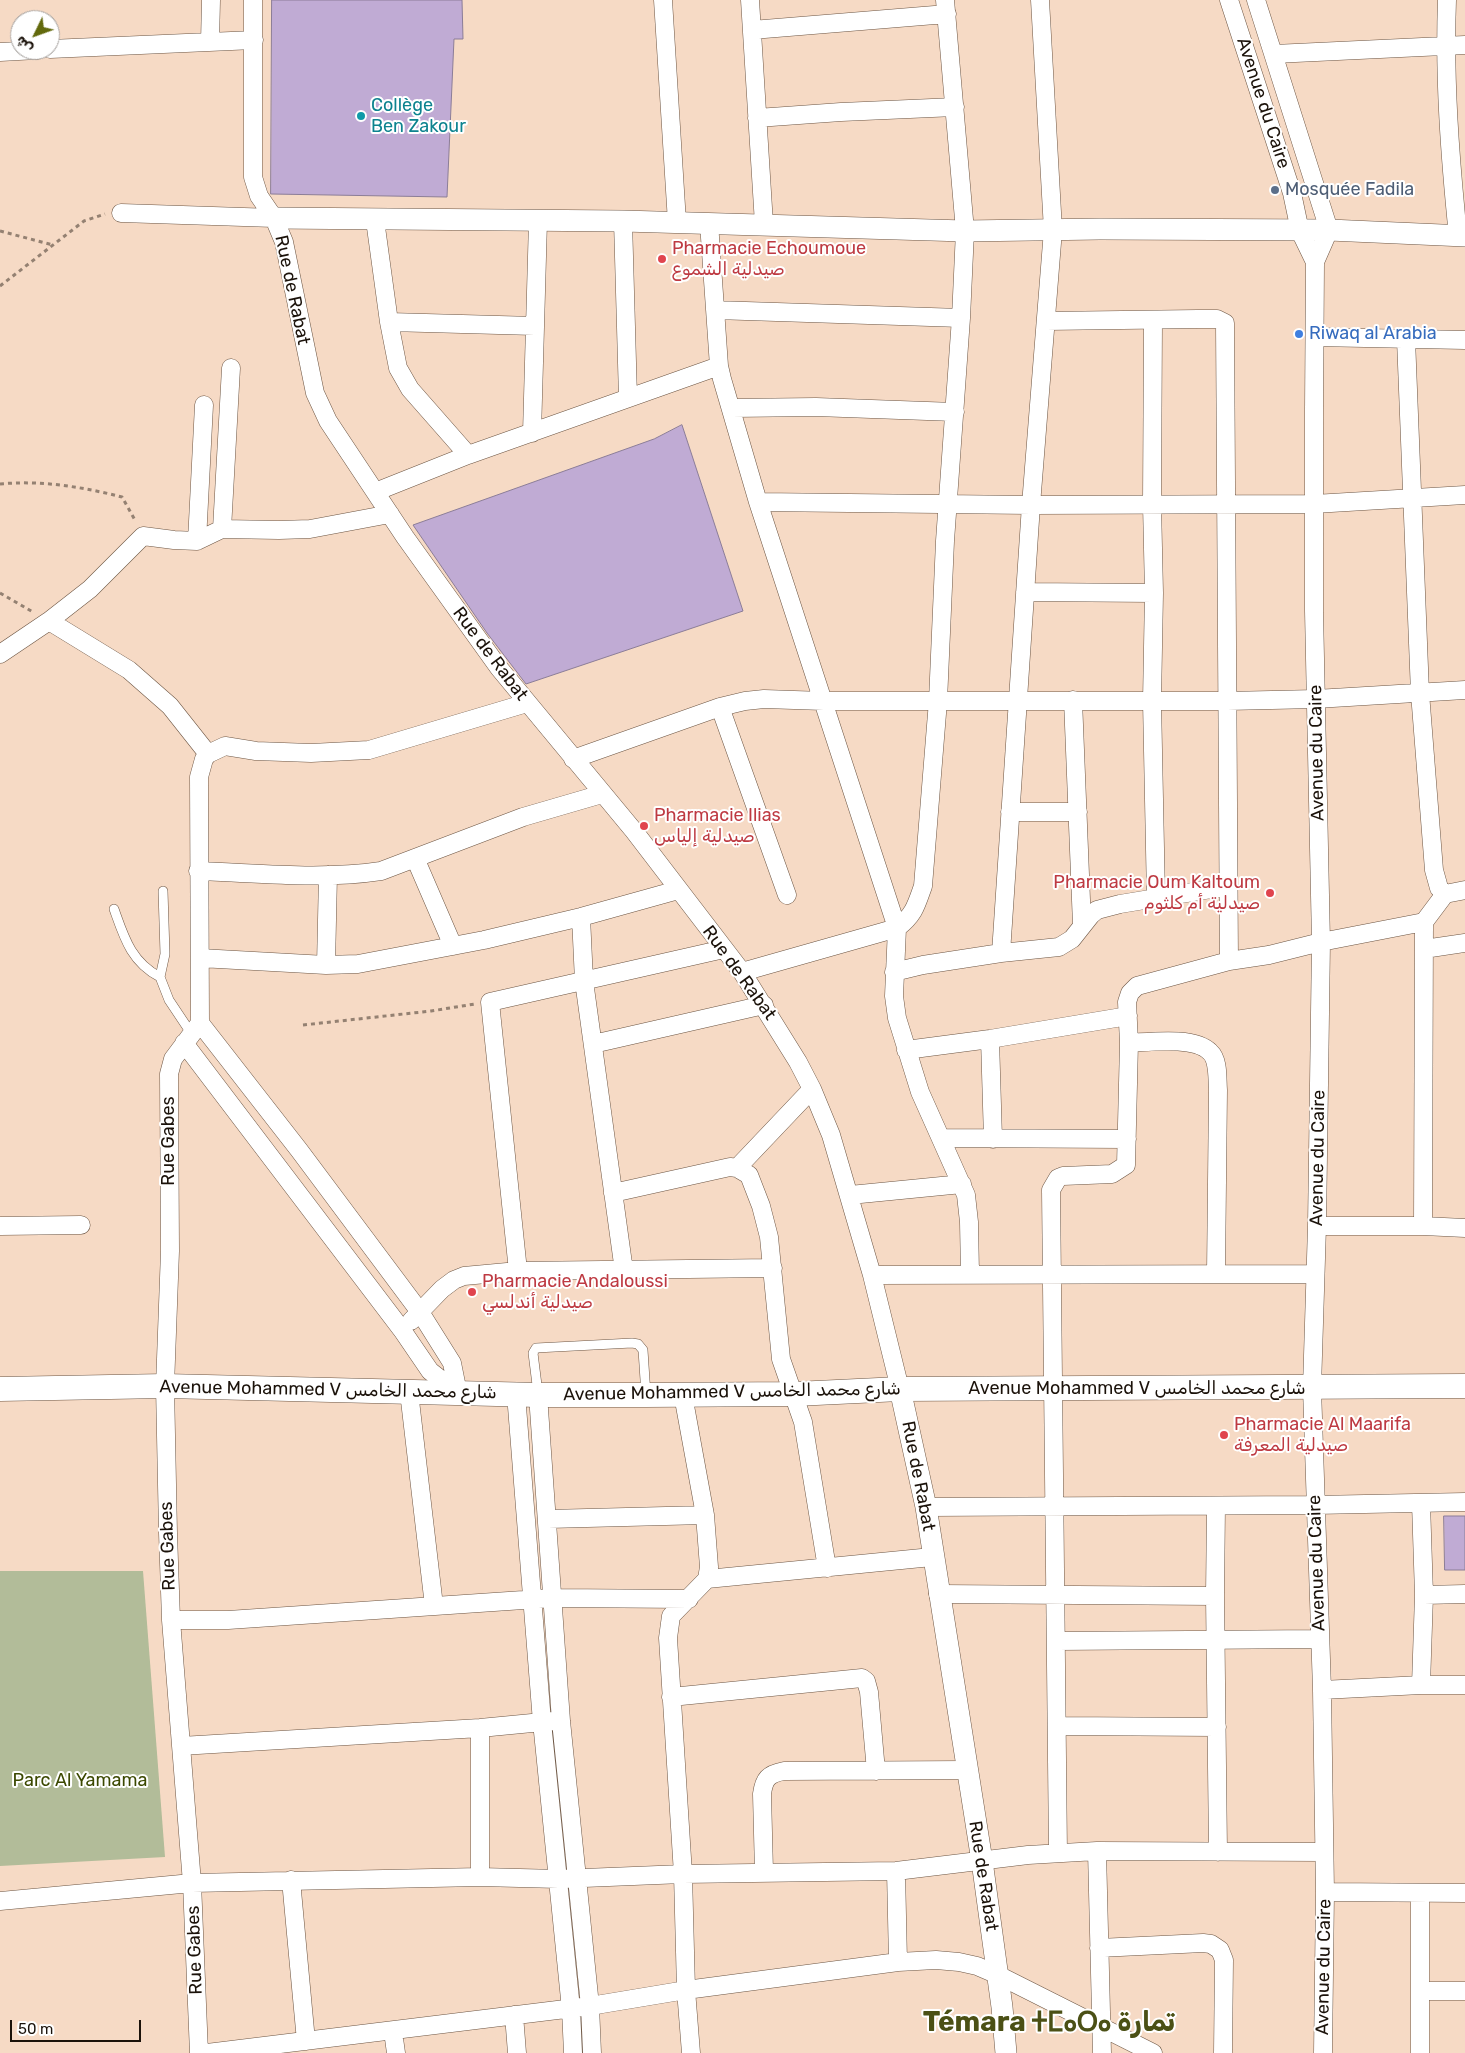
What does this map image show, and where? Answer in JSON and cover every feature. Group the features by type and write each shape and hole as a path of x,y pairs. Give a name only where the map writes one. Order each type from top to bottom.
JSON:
{"main road":[{"name":"Avenue Mohammed V شارع محمد الخامس","path":"0,1389 165,1386 527,1395 683,1395 794,1394 900,1390 1465,1386"}],"street":[{"path":"210,42 211,0"},
{"name":"Rue de Rabat","path":"253,0 253,177 259,196 274,218 289,260 315,393 328,421 390,514 499,668 634,831 742,972 786,1041 812,1089 831,1135 872,1275 926,1507 932,1557 982,1861 998,1975 1006,2053"},
{"path":"663,0 677,222"},
{"path":"750,0 764,224"},
{"path":"1001,953 1031,505 1053,230 1040,0"},
{"name":"Avenue du Caire","path":"1229,0 1292,193 1300,231 1315,262"},
{"name":"Avenue du Caire","path":"1256,0 1329,230 1315,262 1314,504 1316,699 1322,942 1312,1388 1322,1690 1325,1892 1323,2053"},
{"path":"121,214 375,220 677,222 965,231 1100,229 1329,230 1461,236 1448,127 1447,0"},
{"path":"742,972 897,928 908,920 915,909 923,886 938,701 965,231 946,7 752,30"},
{"path":"60,49 254,40"},
{"path":"1274,54 1465,45"},
{"path":"757,118 955,107"},
{"path":"375,220 395,358 403,378 468,455"},
{"path":"532,433 538,221"},
{"path":"623,221 628,398"},
{"path":"709,223 719,366 758,502 897,928 894,972 894,996 897,1018 920,1092 966,1195 969,1222 970,1274"},
{"path":"715,310 961,318"},
{"path":"1046,321 1217,319 1225,323 1229,961"},
{"path":"1153,321 1152,504 1154,593 1152,702 1156,898"},
{"path":"389,322 535,326"},
{"path":"1315,337 1465,340"},
{"path":"1406,339 1420,693 1434,870 1439,888 1445,894"},
{"path":"375,492 468,455 719,366"},
{"path":"222,529 231,368"},
{"path":"197,541 204,405"},
{"path":"732,408 816,407 955,412"},
{"path":"758,502 1031,505 1314,504 1465,495"},
{"path":"0,654 90,589 143,536 197,541 222,529 310,529 390,514"},
{"path":"1025,592 1154,593"},
{"path":"49,620 129,670 170,706 208,754"},
{"path":"573,759 720,707 764,699 824,702 1073,700 1152,702 1316,699 1465,690"},
{"path":"1073,700 1082,925"},
{"path":"458,1393 430,1370 192,1033 200,958 198,871 199,777 204,759 208,754 225,746 256,751 310,753 370,750 527,702"},
{"path":"720,707 787,895"},
{"path":"198,871 328,875 362,874 381,870 415,858 523,817 602,794"},
{"path":"1010,812 1078,812"},
{"path":"415,858 453,946"},
{"path":"326,965 328,875"},
{"path":"894,972 923,965 1059,946 1072,939 1082,925 1097,910 1230,886"},
{"path":"200,958 326,965 367,962 453,946 581,917 678,890"},
{"path":"1423,1226 1424,922 1445,894 1465,890"},
{"path":"581,917 584,980 624,1271"},
{"path":"1058,1853 1055,1389 1051,1190 1058,1178 1063,1176 1112,1174 1126,1165 1129,1043 1127,1002 1130,993 1137,986 1229,961 1269,955 1322,942 1424,922"},
{"path":"1424,949 1465,944"},
{"path":"518,1271 490,1002 724,949"},
{"path":"593,1044 764,1005"},
{"path":"906,1050 990,1039 1128,1016"},
{"path":"192,1033 299,1150 420,1312 452,1363 458,1393"},
{"name":"Rue Gabes","path":"192,1033 170,1065 169,1074 170,1250 165,1386 171,1620 192,1883 199,2053"},
{"path":"990,1039 993,1139"},
{"path":"1129,1043 1183,1042 1201,1045 1212,1052 1216,1065 1218,1090 1216,1274"},
{"path":"737,1168 812,1089"},
{"path":"941,1138 1127,1139"},
{"path":"613,1193 730,1167 737,1168 749,1175 755,1187 769,1237 781,1359 804,1422 826,1568"},
{"path":"850,1195 962,1184"},
{"path":"0,1226 81,1225"},
{"path":"1317,1226 1465,1228"},
{"path":"402,1330 442,1289 459,1278 476,1274 518,1271 773,1268"},
{"path":"872,1275 1314,1274"},
{"path":"409,1392 434,1606"},
{"path":"527,1395 548,1519 561,1720 590,2006 592,2053"},
{"path":"527,1395 533,1599 542,1722 571,2009 573,2053"},
{"path":"683,1395 705,1515 708,1579"},
{"path":"926,1507 1216,1506 1465,1502"},
{"path":"1421,1503 1424,1595 1421,1685"},
{"path":"1216,1506 1215,1640 1218,1852"},
{"path":"548,1519 705,1515"},
{"path":"690,2053 686,1990 683,1874 668,1638 669,1624 674,1612 708,1579 932,1557"},
{"path":"938,1594 1215,1596"},
{"path":"1424,1595 1465,1594"},
{"path":"171,1620 228,1620 553,1598 688,1599"},
{"path":"1056,1642 1320,1639"},
{"path":"671,1697 862,1678 866,1681 869,1692 876,1771"},
{"path":"1322,1690 1421,1685 1465,1685"},
{"path":"181,1746 480,1728 561,1720"},
{"path":"1057,1726 1216,1727"},
{"path":"480,1728 480,1877"},
{"path":"764,1872 762,1794 764,1782 768,1776 784,1771 966,1770"},
{"path":"0,1902 192,1883 480,1877 558,1879 764,1872 896,1871 1058,1853 1097,1851 1324,1852"},
{"path":"1097,1851 1102,2053"},
{"path":"896,1871 898,1962"},
{"path":"291,1880 306,2041"},
{"path":"1325,1892 1465,1894"},
{"path":"1420,1893 1420,2053"},
{"path":"1099,1948 1203,1943 1211,1944 1220,1950 1224,1960 1223,2053"},
{"path":"207,2053 571,2009 686,1990 898,1962 936,1960 977,1966 1153,2053"},
{"path":"1421,1991 1465,1991"},
{"path":"514,2015 517,2053"},
{"path":"393,2031 396,2053"}],"lane":[{"path":"163,891 165,954 160,977 169,1000 192,1033"},
{"path":"114,908 128,946 147,970 160,977"},
{"path":"527,1395 533,1353 536,1348 632,1343 638,1344 643,1350 646,1395"}],"path":[{"path":"0,286 76,226 92,217 111,213 121,214"},
{"path":"0,231 53,245"},
{"path":"0,484 15,482 85,487 122,497 143,536"},
{"path":"0,593 49,620"},
{"path":"303,1025 431,1011 490,1002"}],"green space":[{"name":"Parc Al Yamama","path":"0,1571 143,1571 165,1857 0,1866"}],"building":[{"name":"Collège Ben Zakour","path":"272,0 462,0 463,39 454,39 447,197 271,194"},
{"path":"682,425 743,611 526,684 487,633 413,525 654,439"},
{"path":"1444,1516 1465,1516 1465,1570 1445,1570"}],"place":[{"name":"Collège Ben Zakour","path":"361,116"},
{"name":"Mosquée Fadila","path":"1275,190"},
{"name":"Pharmacie Echoumoue صيدلية الشموع","path":"662,259"},
{"name":"Riwaq al Arabia","path":"1299,334"},
{"name":"Pharmacie Ilias صيدلية إلياس","path":"644,826"},
{"name":"Pharmacie Oum Kaltoum صيدلية أم كلثوم","path":"1270,893"},
{"name":"Pharmacie Andaloussi صيدلية أندلسي","path":"472,1292"},
{"name":"Pharmacie Al Maarifa صيدلية المعرفة","path":"1224,1435"}],"district":[{"name":"Témara ⵜⵎⴰⵔⴰ تمارة","path":"1049,2023"}]}
